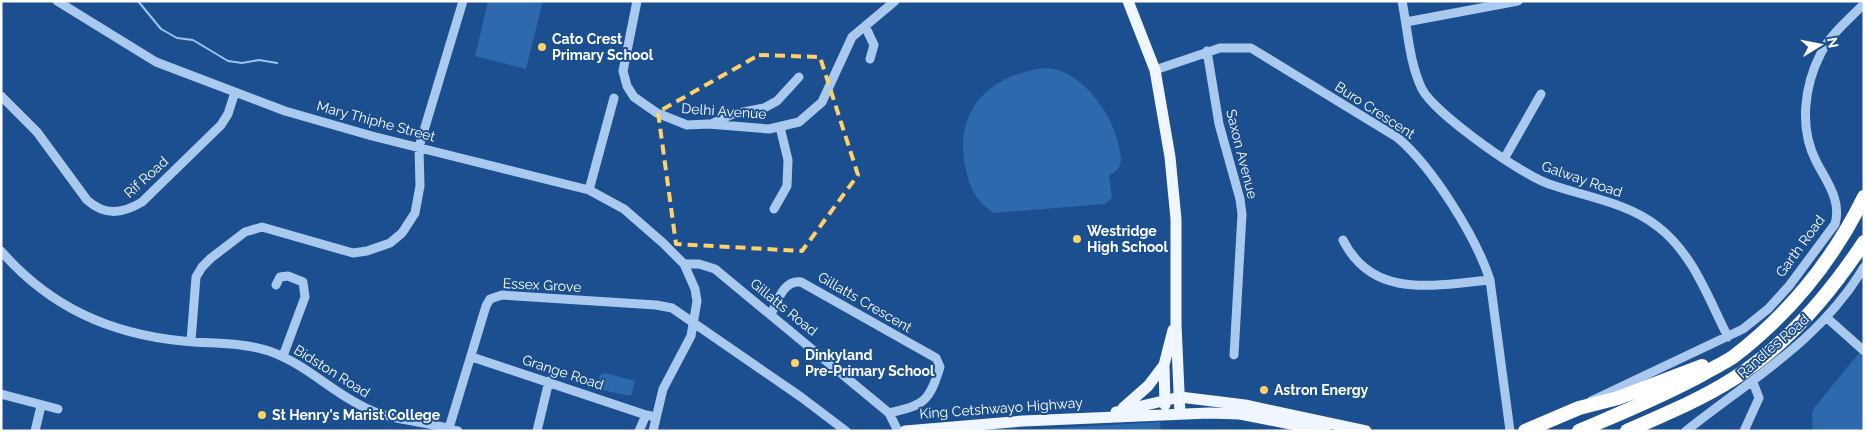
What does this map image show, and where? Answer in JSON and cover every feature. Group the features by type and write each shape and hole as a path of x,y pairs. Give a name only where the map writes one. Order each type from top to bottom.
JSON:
{"highway":[{"path":"1579,431 1668,394 1732,357 1781,314 1808,286 1852,221 1864,197"},
{"path":"1627,431 1676,410 1734,379 1792,332 1826,295 1864,242"},
{"path":"1525,431 1578,408 1618,398 1699,367 1732,357"},
{"path":"1648,431 1676,410"}],"main road":[{"path":"1128,1 1155,70 1170,157 1176,219 1176,324 1180,414"},
{"path":"1166,416 1164,365 1176,324"},
{"path":"1117,412 1148,386 1164,365"},
{"name":"King Cetshwayo Highway","path":"1099,417 1180,397 1245,405 1376,431"},
{"name":"King Cetshwayo Highway","path":"904,431 973,424 1099,417 1240,414 1325,431"}],"street":[{"name":"Mary Thiphe Street","path":"57,1 156,62 235,92 326,124 589,190 624,209 684,264"},
{"path":"191,341 196,277 211,258 246,232 262,227 353,252 379,247 402,233 410,224 419,201 419,147 463,1"},
{"name":"Delhi Avenue","path":"637,1 624,61 625,81 634,96 656,114 687,125 711,124 748,128 780,127 799,122 822,102 852,37 895,1"},
{"name":"Galway Road","path":"1402,1 1414,71 1424,92 1443,115 1504,159 1545,183 1626,209 1658,226 1685,254 1728,336"},
{"path":"1406,22 1518,1"},
{"name":"Garth Road","path":"1578,408 1742,329 1768,309 1806,264 1835,224 1838,214 1836,198 1809,146 1805,126 1806,95 1821,53 1846,22 1864,4"},
{"path":"865,26 874,45 870,59"},
{"name":"Buro Crescent","path":"1155,70 1206,51 1233,47 1251,48 1398,138 1420,158 1436,180 1484,262 1490,280 1510,431"},
{"name":"Saxon Avenue","path":"1206,51 1219,124 1242,214 1234,355"},
{"path":"711,124 733,114 764,108 777,101 799,78"},
{"name":"Rif Road","path":"1,96 37,132 87,200 95,207 106,212 118,212 132,209 142,202 221,125 228,114 235,92"},
{"path":"1504,159 1541,94"},
{"path":"589,190 614,98"},
{"path":"774,209 787,186 788,160 780,127"},
{"path":"1343,240 1354,261 1379,277 1397,284 1415,286 1490,280"},
{"name":"Bidston Road","path":"1,251 55,298 98,322 140,335 266,350 283,356 308,369 353,402 376,413 453,429"},
{"path":"639,431 650,416 662,389 691,336 697,301 691,276 684,264"},
{"name":"Gillatts Road","path":"684,264 699,264 715,269 889,412 898,431"},
{"name":"Randles Road","path":"1686,431 1754,382 1793,350 1826,317 1862,273"},
{"path":"276,285 280,278 288,276 303,282 305,289 305,297 283,356"},
{"name":"Gillatts Crescent","path":"772,314 785,287 793,282 801,282 936,358 940,368 924,401 916,406 889,412"},
{"name":"Essex Grove","path":"453,429 487,303 495,296 502,295 664,306 680,312 846,431"},
{"path":"1826,317 1864,351"},
{"name":"Grange Road","path":"472,357 650,416"},
{"path":"537,431 549,381"},
{"path":"1744,431 1759,398 1754,382"},
{"path":"1,394 58,409"},
{"path":"35,431 41,406"},
{"path":"650,416 653,431"}],"highlighted area":[{"path":"759,55 820,57 858,175 802,251 676,244 658,112"}],"shaded area":[{"path":"488,1 543,1 526,69 475,56"},
{"path":"1046,68 1059,70 1083,85 1103,108 1110,121 1116,134 1121,160 1117,170 1109,175 1112,198 1105,204 995,213 979,201 966,170 963,149 965,130 970,113 979,99 992,87 1007,78"},
{"path":"1859,353 1864,357 1864,431 1813,431 1812,414 1814,408"},
{"path":"605,373 635,381 631,396 597,389 600,375"},
{"path":"1160,422 1161,431 1008,431"}],"waterway":[{"path":"138,1 161,29 177,38 193,40 228,61 242,63 259,60 277,63"}],"place":[{"name":"Cato Crest Primary School","path":"542,47"},
{"name":"Westridge High School","path":"1077,239"},
{"name":"Dinkyland Pre-Primary School","path":"795,363"},
{"name":"Astron Energy","path":"1264,390"},
{"name":"St Henry's Marist College","path":"262,415"}]}
